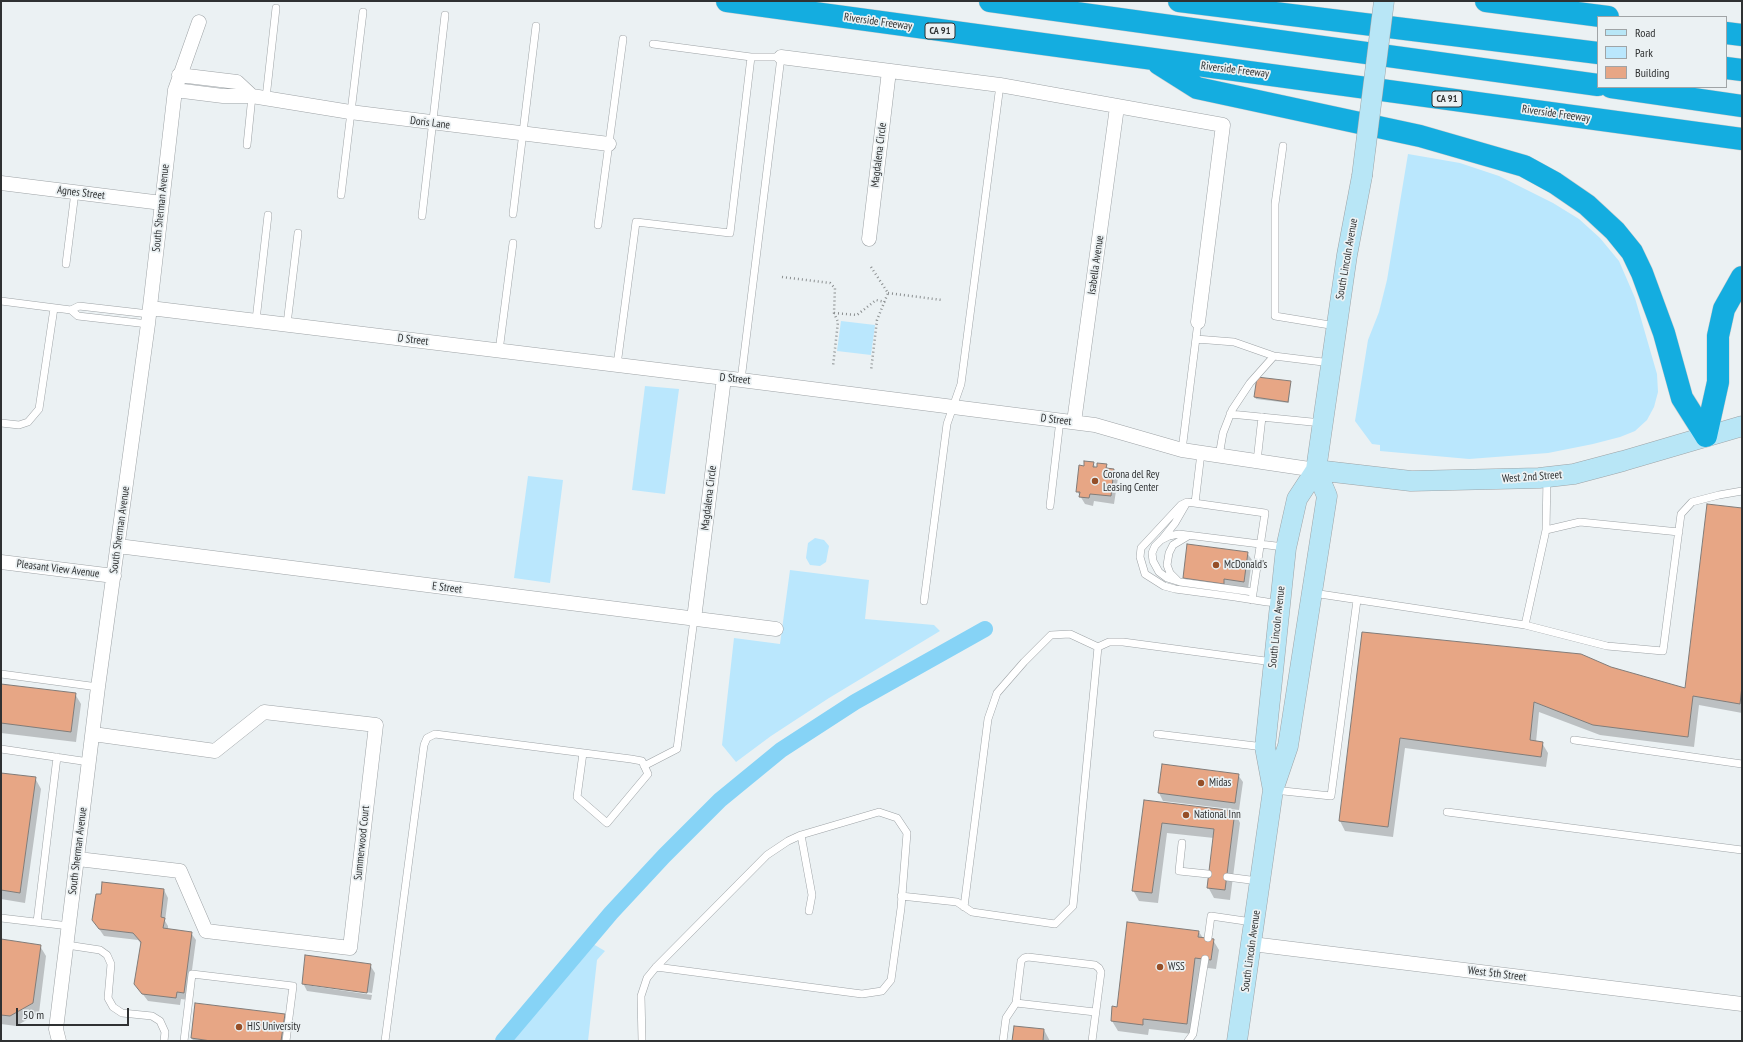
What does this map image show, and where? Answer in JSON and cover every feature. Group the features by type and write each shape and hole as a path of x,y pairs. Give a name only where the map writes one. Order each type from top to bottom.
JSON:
{"highway":[{"name":"Riverside Freeway","path":"727,1 1742,139"},
{"path":"990,1 1597,85"},
{"path":"1179,1 1597,53"},
{"path":"1486,1 1600,16"},
{"path":"1727,33 1742,35"},
{"path":"1153,60 1197,88 1420,136 1524,166 1555,183 1586,205 1615,231 1632,252 1642,273 1662,326 1682,398 1706,436"},
{"path":"1727,68 1742,70"},
{"path":"1618,88 1742,106"},
{"path":"1706,436 1718,382 1718,336 1724,309 1742,277"}],"main road":[{"name":"South Lincoln Avenue","path":"1273,790 1265,747 1286,548 1297,499 1316,470 1347,255 1362,176 1384,1"},
{"name":"West 2nd Street","path":"1316,470 1411,481 1548,477 1574,474 1616,463 1742,426"},
{"name":"South Lincoln Avenue","path":"1237,1041 1273,790 1288,746 1327,496 1316,470"}],"street":[{"name":"South Sherman Avenue","path":"59,1041 56,1029 66,945 78,859 98,687 149,316 175,90 199,22"},
{"path":"781,57 1000,85 1223,125 1198,322"},
{"name":"Magdalena Circle","path":"869,239 888,71"},
{"path":"179,76 237,82 259,97"},
{"name":"Doris Lane","path":"175,90 224,96 259,97 350,112 609,144"},
{"name":"Isabella Avenue","path":"1074,422 1117,107"},
{"name":"Agnes Street","path":"1,183 162,203"},
{"name":"D Street","path":"149,316 256,320 1060,420 1095,425 1182,450 1316,470"},
{"name":"Magdalena Circle","path":"694,619 724,378"},
{"name":"E Street","path":"118,546 776,629"},
{"name":"Pleasant View Avenue","path":"1,562 114,576"},
{"name":"Summerwood Court","path":"78,859 180,871 206,931 350,948 376,725 264,712 215,751 93,734"},
{"name":"West 5th Street","path":"1252,944 1742,1004"}],"lane":[{"path":"247,145 259,97 276,8"},
{"path":"341,195 363,12"},
{"path":"422,216 445,15"},
{"path":"513,214 536,26"},
{"path":"598,225 623,39"},
{"path":"654,44 751,57 781,57 740,380"},
{"path":"616,365 636,222 730,233 751,57"},
{"path":"924,601 947,424 961,384 1000,85"},
{"path":"1283,146 1276,204 1275,316 1336,326"},
{"path":"66,264 75,192"},
{"path":"256,320 268,215"},
{"path":"287,324 298,233"},
{"path":"499,351 513,243"},
{"path":"1,301 71,310 79,306 149,316"},
{"path":"1,423 19,425 28,422 39,409 54,308"},
{"path":"71,310 78,316 149,316"},
{"path":"1182,450 1198,322"},
{"path":"1196,340 1234,342 1274,356 1331,363"},
{"path":"1219,456 1223,433 1230,414 1250,382 1274,356"},
{"path":"1230,414 1323,423"},
{"path":"1256,461 1262,417"},
{"path":"1050,506 1060,420"},
{"path":"1201,453 1191,502 1155,546 1152,553 1153,561 1159,572 1167,578 1280,603"},
{"path":"1525,625 1546,530 1548,477"},
{"path":"1311,592 1525,625 1606,646 1663,651 1682,514 1692,502 1742,491"},
{"path":"1191,502 1265,513 1253,596 1169,588 1154,582 1145,574 1140,557 1141,548 1181,505 1191,502"},
{"path":"1546,530 1580,522 1679,532"},
{"path":"1161,540 1179,534 1286,548"},
{"path":"1180,582 1170,573 1167,565 1169,554 1173,545 1190,535"},
{"path":"1273,790 1331,796 1357,600"},
{"path":"644,766 677,749 694,619"},
{"path":"964,907 988,719 997,693 1024,662 1051,635 1070,634 1098,647 1109,642 1123,642 1273,662"},
{"path":"901,896 957,902 972,912 1055,924 1073,906 1098,647"},
{"path":"1,674 98,687"},
{"path":"385,1041 423,750 427,738 434,734 583,753 642,761 648,774 607,823 577,798 583,753"},
{"path":"1157,734 1265,747"},
{"path":"1574,740 1742,764"},
{"path":"1,749 89,762"},
{"path":"37,922 57,757"},
{"path":"642,1041 642,991 647,978 656,967 767,855 788,841 801,835 879,812 897,818 907,833 891,980 882,991 862,994 656,967"},
{"path":"1447,812 1742,850"},
{"path":"801,835 812,895 809,911"},
{"path":"1182,842 1179,870 1208,874"},
{"path":"1227,877 1260,881"},
{"path":"1208,938 1211,916 1255,923"},
{"path":"1,918 69,926"},
{"path":"66,945 100,950 107,955 111,964 108,998 113,1007 122,1013 152,1016 160,1021 165,1032 164,1041"},
{"path":"1003,1041 1006,1018 1016,1003 1021,961 1028,957 1095,965 1099,968 1101,972 1092,1041"},
{"path":"1188,1041 1193,1034 1205,959"},
{"path":"184,1041 192,974 293,986 286,1041"},
{"path":"1016,1003 1095,1012"}],"path":[{"path":"871,267 888,293 942,300"},
{"path":"782,277 833,284 836,291 834,314 838,322 833,366"},
{"path":"871,371 877,320 888,293"},
{"path":"834,314 857,315 876,300 885,302"}],"green space":[{"path":"1408,154 1460,163 1499,176 1553,203 1579,219 1600,238 1619,261 1635,298 1657,374 1658,392 1654,407 1647,420 1635,431 1620,437 1593,444 1548,453 1469,459 1380,451 1380,445 1372,444 1355,421 1368,340 1379,312 1387,280"},
{"path":"841,321 875,325 871,355 837,351"},
{"path":"645,386 679,389 665,494 632,490"},
{"path":"528,476 563,480 550,583 514,578"},
{"path":"815,538 824,540 829,546 826,562 820,566 810,565 806,558 808,543"},
{"path":"790,570 869,580 865,619 934,625 940,631 829,698 771,736 736,762 722,745 734,638 780,644"},
{"path":"593,944 605,951 597,960 588,1041 509,1041"}],"building":[{"path":"1257,377 1291,381 1288,402 1254,397"},
{"name":"Corona del Rey Leasing Center","path":"1084,461 1094,462 1093,467 1097,467 1097,463 1107,464 1106,468 1114,469 1111,496 1090,494 1089,498 1079,497 1080,492 1076,492 1079,465 1084,466"},
{"path":"1707,504 1742,508 1742,686 1740,704 1693,696 1688,737 1593,725 1534,702 1530,740 1543,742 1541,757 1400,738 1388,827 1339,821 1362,632 1581,654 1611,667 1685,688"},
{"name":"McDonald's","path":"1187,544 1248,552 1244,582 1224,579 1224,584 1183,578"},
{"path":"1,684 76,693 71,732 1,723"},
{"path":"1162,764 1239,774 1235,803 1158,793"},
{"path":"1,773 36,777 20,893 1,890"},
{"path":"1144,800 1235,811 1225,890 1207,888 1214,829 1162,823 1152,893 1132,891"},
{"path":"102,882 164,889 161,917 165,918 163,928 192,932 184,993 177,992 176,998 142,994 134,984 141,942 133,933 99,929 92,920 96,894 101,894"},
{"path":"1127,922 1199,931 1198,937 1214,939 1211,960 1195,958 1187,1024 1143,1019 1143,1025 1111,1021 1112,1006 1117,1007"},
{"path":"1,939 41,945 33,1003 10,1016 1,1015"},
{"path":"305,955 371,964 367,993 302,984"},
{"path":"195,1003 285,1014 281,1041 211,1041 191,1038"},
{"path":"1014,1026 1044,1029 1043,1041 1012,1041"}],"waterway":[{"path":"503,1041 611,913 664,856 720,800 781,750 855,702 985,629"}],"place":[{"name":"Corona del Rey Leasing Center","path":"1095,481"},
{"name":"McDonald's","path":"1216,565"},
{"name":"Midas","path":"1201,783"},
{"name":"National Inn","path":"1186,815"},
{"name":"WSS","path":"1160,967"},
{"name":"HIS University","path":"239,1027"}]}
